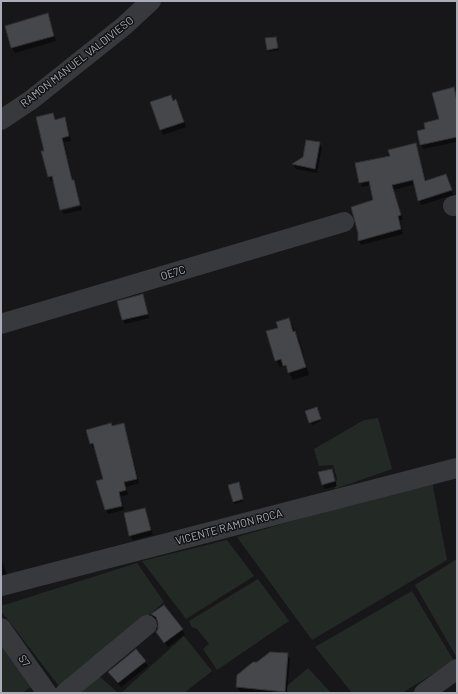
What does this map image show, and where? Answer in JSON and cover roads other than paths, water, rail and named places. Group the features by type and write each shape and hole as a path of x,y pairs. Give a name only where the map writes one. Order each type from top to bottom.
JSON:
{"street":[{"name":"RAMON MANUEL VALDIVIESO","path":"1,120 31,100 112,36 152,1"},
{"name":"OE7C","path":"1,324 344,222"},
{"name":"VICENTE RAMON ROCA","path":"1,586 457,468"},
{"path":"65,693 147,625"},
{"name":"S7","path":"1,628 47,693"},
{"path":"424,693 457,669"}]}
